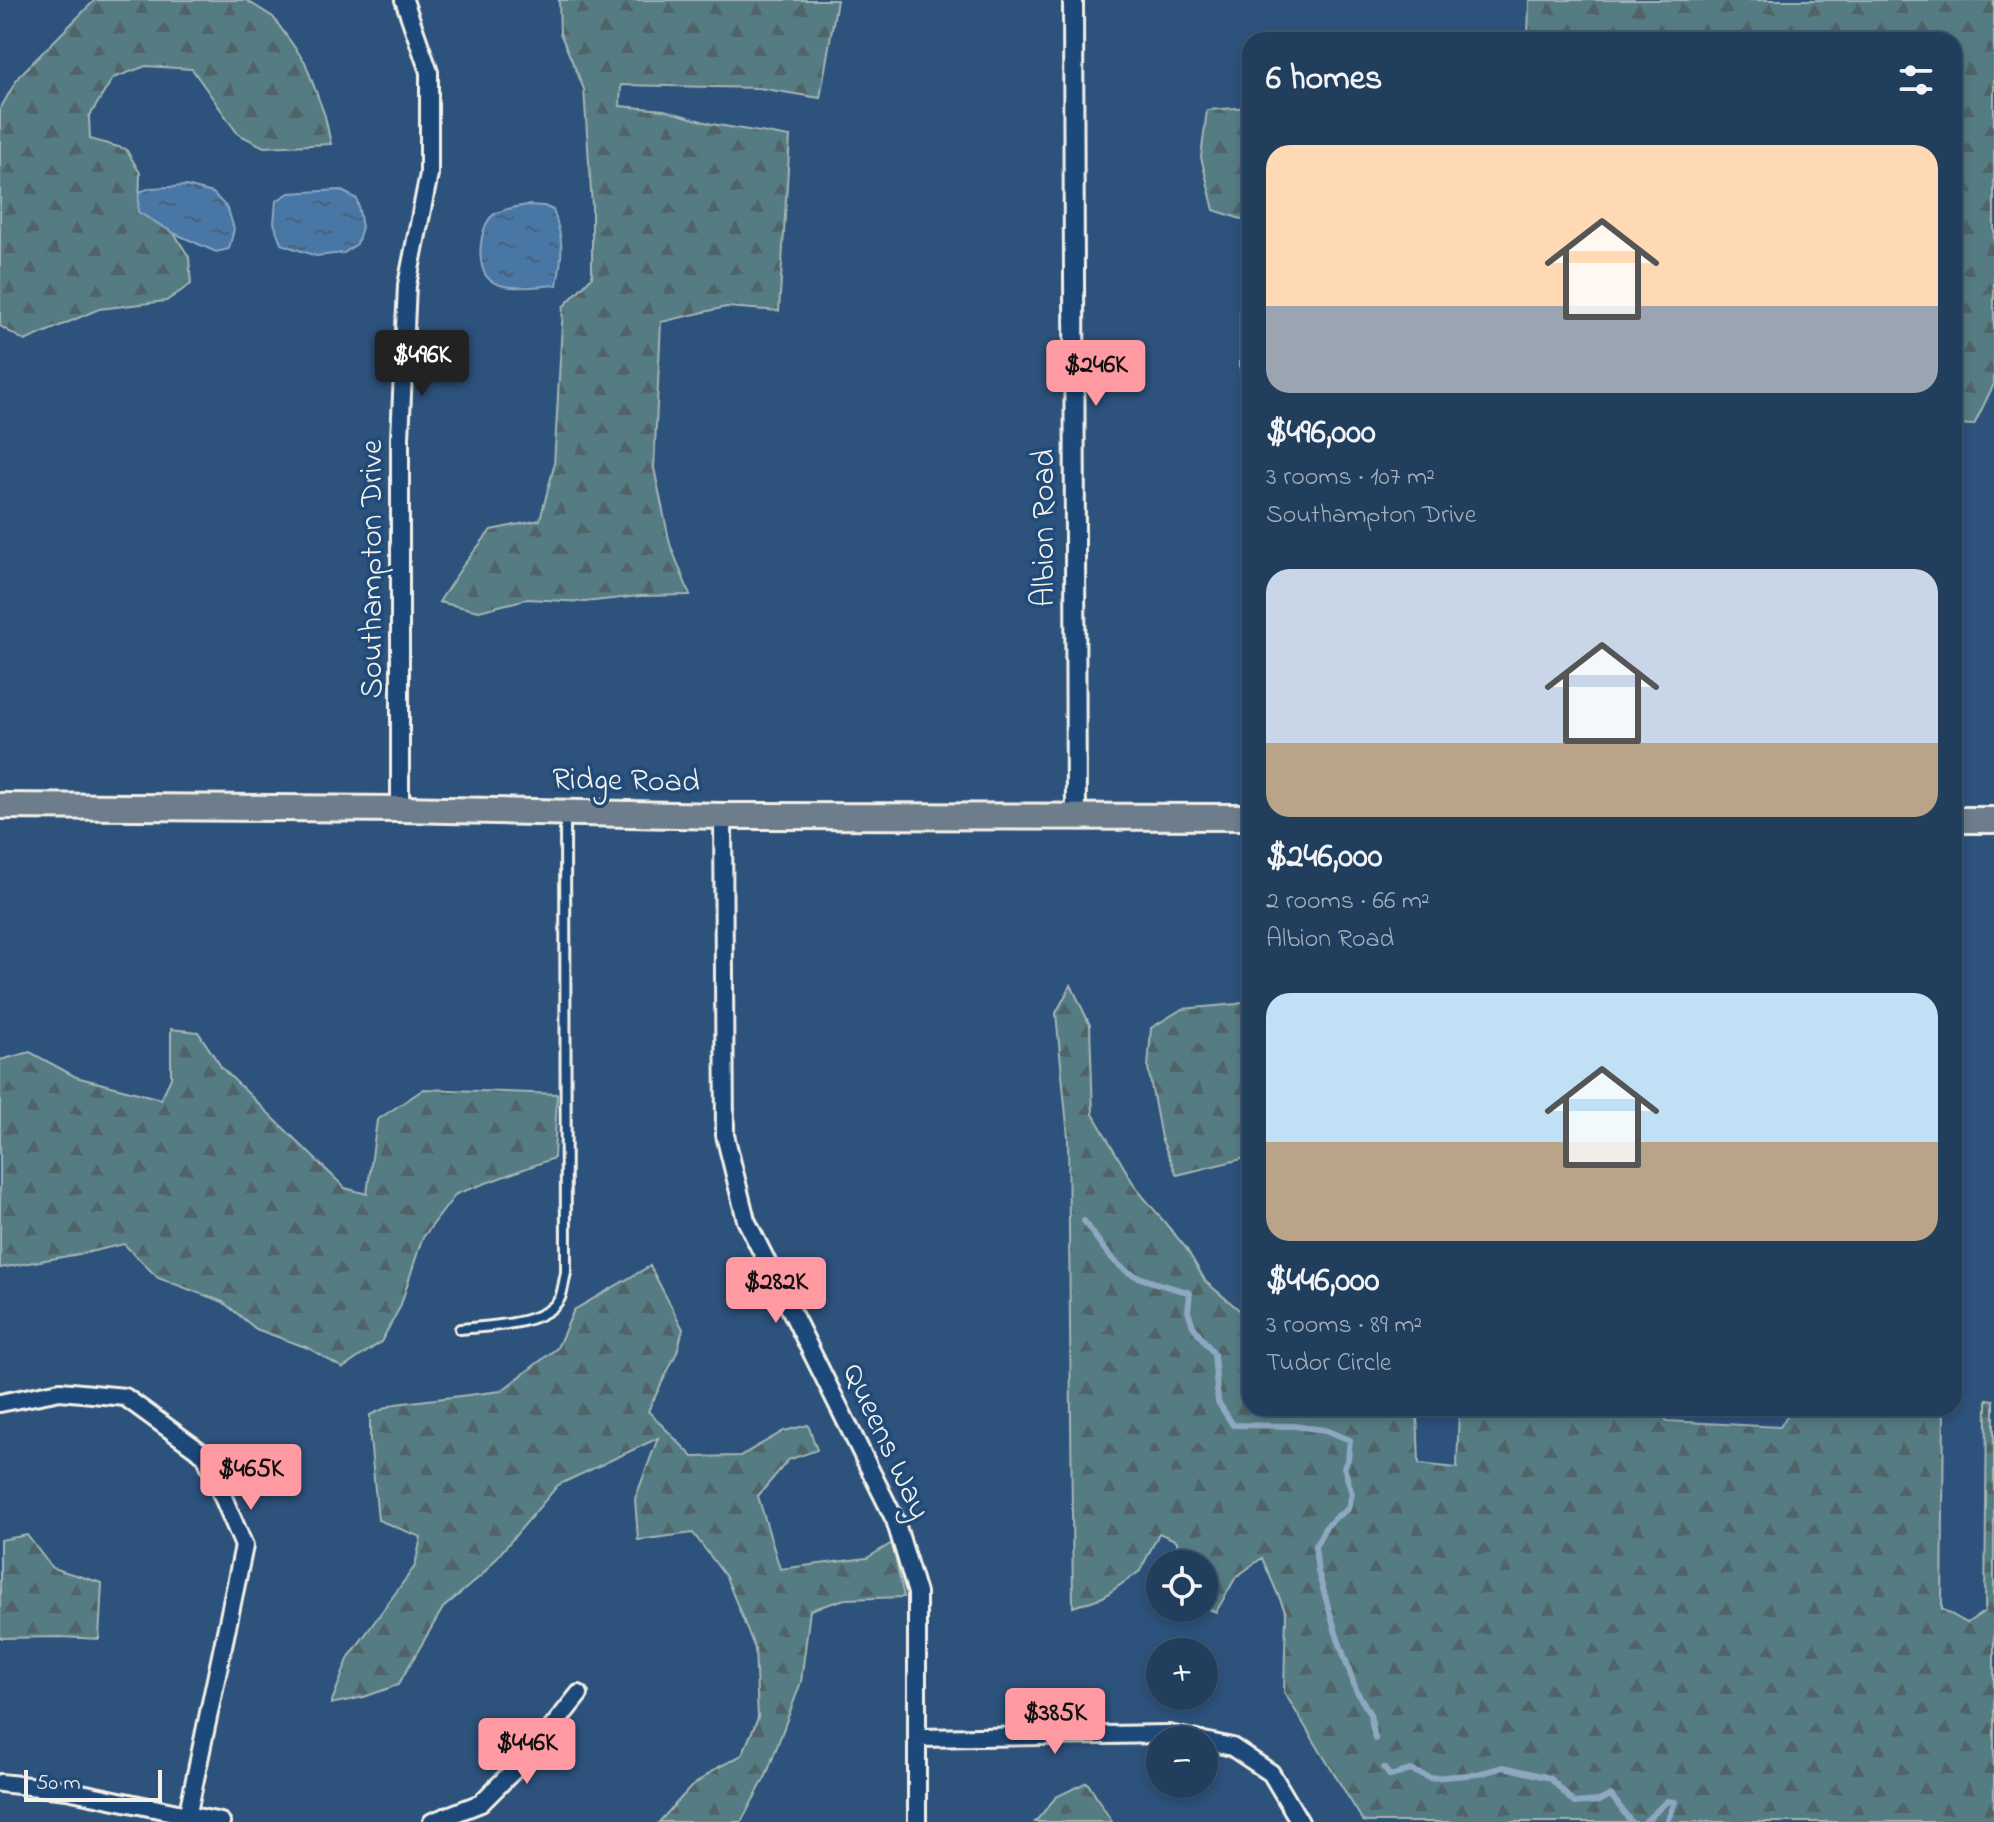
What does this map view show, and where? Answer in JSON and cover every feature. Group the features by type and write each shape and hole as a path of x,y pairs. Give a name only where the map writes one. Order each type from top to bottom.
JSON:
{"main road":[{"name":"Ridge Road","path":"0,806 400,809 723,816 1242,817"},
{"path":"1962,820 1994,820"}],"street":[{"name":"Southampton Drive","path":"400,809 401,422 407,285 429,174 429,72 404,0"},
{"name":"Albion Road","path":"1073,0 1076,816"},
{"name":"Queens Way","path":"723,816 725,1135 746,1220 895,1520 917,1593 917,1822"},
{"path":"0,1403 60,1391 125,1397 205,1455 244,1546 186,1819"},
{"path":"432,1822 481,1803 537,1747 579,1694"},
{"path":"917,1738 1146,1734"},
{"path":"1218,1744 1232,1747 1271,1773 1300,1822"},
{"path":"0,1783 67,1790 186,1819 221,1822"}],"lane":[{"path":"460,1329 526,1320 547,1312 560,1298 566,1273 565,813"}],"green space":[{"path":"95,0 246,0 273,17 305,62 325,116 331,144 264,147 238,134 192,69 146,66 113,78 89,117 90,139 126,149 140,173 139,212 174,233 189,257 191,284 166,301 99,309 25,341 0,326 0,109 19,76"},
{"path":"559,0 837,0 820,98 759,88 621,85 620,106 664,110 712,124 790,137 779,311 726,307 661,322 654,468 670,544 690,595 584,602 527,599 479,611 439,602 491,530 540,520 554,466 563,307 592,277 592,206 584,89 560,33"},
{"path":"1529,0 1994,0 1994,384 1974,425 1962,424 1962,32 1528,32"},
{"path":"1242,108 1242,219 1214,210 1201,157 1207,110"},
{"path":"1242,295 1242,384 1240,368"},
{"path":"1071,985 1090,1025 1093,1114 1136,1188 1186,1248 1206,1282 1242,1312 1242,1416 1417,1416 1419,1464 1457,1468 1459,1416 1664,1416 1667,1421 1780,1427 1787,1416 1944,1416 1942,1609 1967,1623 1985,1611 1987,1399 1994,1400 1994,1822 1367,1822 1363,1821 1284,1692 1286,1613 1262,1558 1236,1577 1218,1608 1218,1550 1177,1550 1177,1541 1159,1533 1150,1550 1146,1550 1146,1559 1140,1571 1103,1597 1073,1607 1068,1137 1056,1013"},
{"path":"1242,1002 1242,1159 1177,1175 1161,1138 1148,1068 1151,1028 1182,1009"},
{"path":"171,1029 198,1032 222,1068 345,1188 367,1194 377,1120 424,1089 557,1094 554,1158 456,1194 422,1239 400,1307 381,1342 343,1368 308,1348 256,1329 223,1302 158,1278 124,1244 0,1268 0,1060 30,1052 76,1077 161,1099 171,1078"},
{"path":"650,1266 683,1329 677,1352 648,1411 693,1457 740,1456 784,1431 808,1425 817,1450 788,1460 758,1496 780,1569 867,1558 892,1543 904,1597 845,1599 810,1610 801,1682 766,1776 741,1822 659,1822 690,1788 715,1769 742,1755 758,1718 755,1649 726,1577 693,1533 638,1540 635,1499 658,1438 558,1485 483,1574 443,1608 398,1685 331,1704 349,1657 415,1566 421,1537 378,1520 370,1415 395,1404 501,1391 557,1348 574,1310"},
{"path":"27,1535 52,1568 102,1583 99,1639 0,1638 0,1540"},
{"path":"1087,1782 1112,1822 1035,1822 1056,1797"}],"water":[{"path":"186,186 213,193 228,209 234,229 229,249 216,252 138,212 139,192 151,188"},
{"path":"340,190 357,199 362,227 357,244 344,253 316,256 281,244 274,223 276,201 289,193"},
{"path":"527,205 553,210 561,247 557,285 504,286 490,280 482,267 480,248 484,229 492,216"}],"waterway":[{"path":"1084,1221 1116,1263 1130,1273 1190,1293 1188,1311 1193,1326 1214,1354 1218,1402 1233,1425 1294,1426 1325,1430 1350,1440 1344,1467 1352,1494 1348,1509 1325,1528 1315,1546 1318,1572 1336,1633 1356,1690 1370,1714 1375,1739"},
{"path":"1384,1768 1390,1776 1411,1770 1430,1778 1478,1774 1504,1767 1550,1778 1574,1803 1599,1801 1611,1795 1631,1822"},
{"path":"1645,1822 1667,1801 1675,1802 1667,1822"}]}
